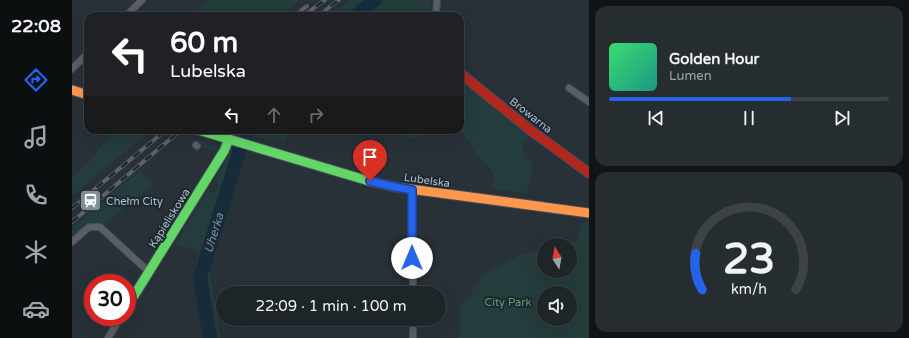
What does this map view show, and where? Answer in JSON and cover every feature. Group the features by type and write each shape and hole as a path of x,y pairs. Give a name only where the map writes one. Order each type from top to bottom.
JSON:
{"main road":[{"name":"Browarna","path":"464,76 529,129 589,174"},
{"path":"73,92 84,94"},
{"name":"Lubelska","path":"212,134 395,187 589,213"},
{"name":"Kąpieliskowa","path":"136,293 232,140"}],"street":[{"path":"130,12 142,0"},
{"path":"436,12 437,0"},
{"path":"72,69 84,57"},
{"path":"569,88 589,102"},
{"path":"412,190 412,286"},
{"path":"72,242 89,227 100,227 149,272"},
{"path":"108,338 115,326"},
{"path":"413,326 413,338"}],"green space":[{"path":"210,0 300,0 285,12 201,12 198,9"},
{"path":"350,0 430,0 430,12 334,12"},
{"path":"464,81 473,90 530,133 523,145 522,150 527,154 532,164 532,176 526,193 493,189 493,174 488,166 480,159 462,134 464,134"},
{"path":"111,134 146,134 72,196 72,177 90,161"},
{"path":"245,134 288,134 285,142"},
{"path":"404,134 425,134 411,140"},
{"path":"201,140 216,146 217,150 212,151 198,144"},
{"path":"231,149 241,152 211,253 214,254 209,270 216,310 216,326 219,326 221,338 203,338 195,279 196,262 199,250 175,245 208,190 213,194 219,185 214,181 221,171"},
{"path":"140,170 151,182 156,183 102,226 89,227 72,242 72,227"},
{"name":"City Park","path":"581,222 589,223 589,338 458,338 460,336 460,309 485,273 522,254 537,251 537,278 577,278 577,241"}],"waterway":[{"name":"Uherka","path":"361,12 375,0"},
{"name":"Uherka","path":"210,338 200,277 245,134"}],"railway":[{"path":"308,12 325,0"},
{"path":"323,12 339,0"},
{"path":"299,12 307,6"},
{"path":"72,208 161,134"},
{"path":"72,222 176,134"}],"traffic: fast":[{"path":"211,134 369,181"},
{"path":"136,293 224,151 229,139"}],"traffic: slow":[{"path":"72,90 84,94"},
{"path":"369,181 395,187 589,213"}],"traffic: jam":[{"path":"464,76 529,129 589,173"}],"place":[{"name":"Chełm City","path":"90,201"}],"route":[{"path":"370,181 412,190 412,258"}]}
